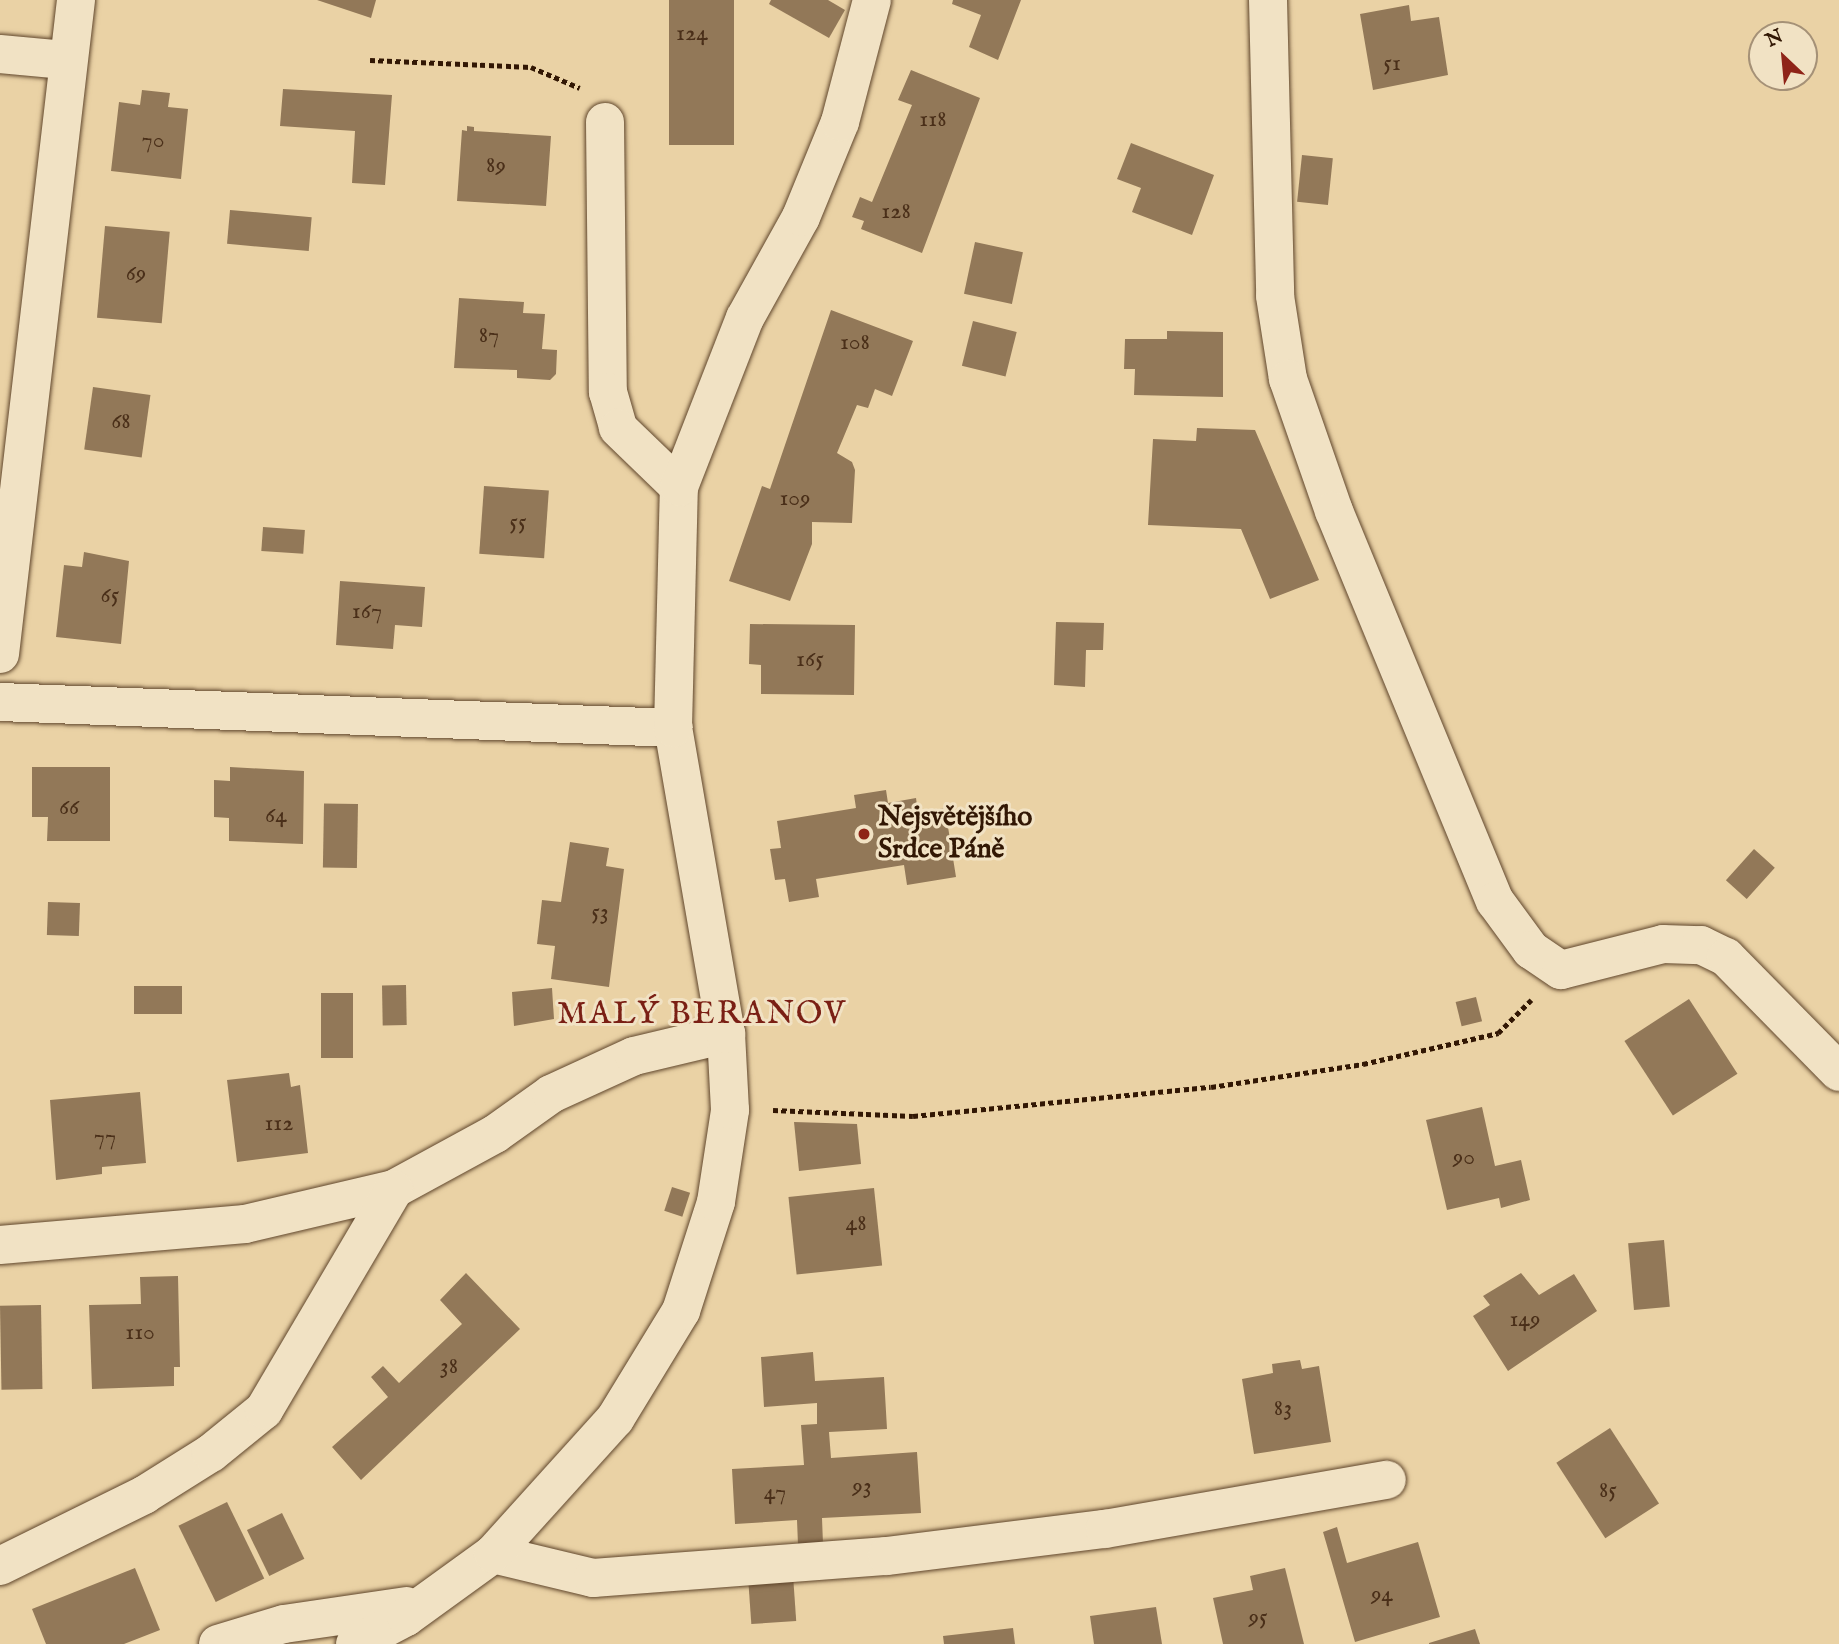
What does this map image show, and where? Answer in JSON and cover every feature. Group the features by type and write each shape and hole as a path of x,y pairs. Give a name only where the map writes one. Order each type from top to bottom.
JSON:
{"street":[{"path":"0,654 65,60 76,0"},
{"path":"355,1644 423,1604 493,1554 615,1419 654,1360 681,1311 716,1202 730,1110 726,1034 673,728 679,487 746,318 801,217 840,122 872,0"},
{"path":"1268,0 1275,296 1288,379 1339,524 1495,901 1531,950 1561,970 1663,944 1701,945 1743,973 1839,1072"},
{"path":"0,54 65,60"},
{"path":"605,122 608,392 618,428 679,487"},
{"path":"0,702 673,728"},
{"path":"0,1245 245,1224 394,1189 574,1083 634,1056 726,1034"},
{"path":"0,1566 144,1495 211,1453 264,1410 394,1189"},
{"path":"493,1554 593,1578 887,1556 1105,1529 1387,1479"},
{"path":"218,1644 284,1624 423,1604"}],"path":[{"path":"370,60 531,66 584,90 605,122"},
{"path":"730,1110 913,1116 1212,1087 1363,1064 1498,1032 1561,970"}],"building":[{"path":"317,0 376,0 371,18"},
{"path":"669,0 734,0 734,145 669,145"},
{"path":"771,0 828,0 845,10 829,38 769,4"},
{"path":"953,0 1021,0 998,60 969,47 981,15 952,4"},
{"path":"1409,5 1411,21 1439,17 1448,75 1373,90 1360,14"},
{"path":"911,70 980,98 922,253 861,229 864,221 852,217 860,197 872,202 912,105 898,100"},
{"path":"283,89 392,95 385,185 352,183 355,131 280,126"},
{"path":"142,90 170,93 168,107 188,109 181,179 111,171 119,102 140,105"},
{"path":"467,126 474,127 474,131 551,136 546,206 457,201 462,130 467,131"},
{"path":"1131,143 1214,175 1192,235 1132,212 1141,188 1117,179"},
{"path":"1302,155 1333,158 1328,205 1297,202"},
{"path":"230,210 312,217 309,251 227,244"},
{"path":"105,226 170,232 162,323 97,318"},
{"path":"975,242 1023,252 1012,304 964,294"},
{"path":"459,298 524,302 523,313 545,314 542,349 557,350 556,374 550,380 517,378 517,370 454,368"},
{"path":"831,310 913,341 892,396 875,389 868,408 857,405 837,453 852,462 855,470 852,523 812,522 812,544 790,601 729,581 762,486 770,489"},
{"path":"973,321 1017,332 1006,377 962,366"},
{"path":"1167,331 1223,332 1223,397 1134,395 1135,369 1124,369 1125,339 1167,339"},
{"path":"93,387 150,395 142,457 84,449"},
{"path":"1197,428 1255,430 1319,580 1270,599 1241,529 1148,525 1153,439 1196,441"},
{"path":"484,486 549,491 544,558 479,554"},
{"path":"263,527 305,530 303,554 261,551"},
{"path":"84,552 129,561 121,644 56,637 64,565 82,567"},
{"path":"340,581 425,587 422,627 395,625 393,649 336,645"},
{"path":"1056,622 1104,623 1103,650 1086,650 1085,687 1054,685"},
{"path":"750,624 855,625 854,695 761,694 761,665 749,664"},
{"path":"32,767 110,767 110,841 47,841 48,817 32,817"},
{"path":"230,767 304,771 303,844 229,841 229,818 214,817 214,780 230,781"},
{"name":"Nejsvětějšího Srdce Páně","path":"886,790 888,803 916,798 918,813 945,808 956,877 907,885 904,865 816,879 819,897 789,902 785,879 775,880 770,849 781,848 777,821 856,808 854,795"},
{"path":"324,803 358,804 357,868 323,867"},
{"path":"570,842 609,848 606,866 624,869 609,987 551,979 555,946 537,944 542,900 561,902"},
{"path":"1754,849 1775,868 1747,899 1726,880"},
{"path":"48,902 80,903 79,936 47,935"},
{"path":"382,985 406,985 407,1025 383,1025"},
{"path":"134,986 182,986 182,1014 134,1014"},
{"path":"552,988 554,1019 514,1026 512,992"},
{"path":"321,993 353,993 353,1058 321,1058"},
{"path":"1476,997 1482,1021 1462,1026 1456,1002"},
{"path":"1689,999 1737,1074 1673,1116 1624,1041"},
{"path":"289,1073 291,1087 300,1085 308,1153 237,1162 227,1080"},
{"path":"140,1092 146,1163 102,1167 102,1174 56,1180 50,1100"},
{"path":"1482,1107 1495,1166 1521,1160 1530,1200 1501,1208 1499,1198 1447,1210 1426,1120"},
{"path":"794,1122 857,1124 861,1164 799,1171"},
{"path":"672,1187 690,1193 682,1217 664,1211"},
{"path":"874,1188 882,1266 797,1275 788,1197"},
{"path":"1664,1240 1670,1307 1634,1310 1628,1243"},
{"path":"466,1273 520,1329 361,1480 332,1447 388,1397 371,1377 383,1366 399,1383 462,1324 440,1300"},
{"path":"1521,1273 1539,1295 1574,1274 1597,1311 1508,1371 1473,1316 1490,1305 1483,1296"},
{"path":"178,1276 180,1367 174,1367 174,1386 92,1389 89,1305 141,1304 140,1277"},
{"path":"41,1305 42,1389 1,1390 0,1306"},
{"path":"813,1352 815,1381 884,1377 887,1429 829,1432 831,1458 917,1452 921,1513 822,1518 823,1544 798,1545 797,1520 735,1524 732,1469 804,1465 801,1425 817,1424 817,1403 764,1407 761,1357"},
{"path":"1300,1360 1302,1369 1319,1366 1331,1442 1254,1454 1242,1379 1273,1373 1272,1364"},
{"path":"1610,1428 1659,1503 1605,1538 1556,1463"},
{"path":"227,1502 264,1578 216,1602 178,1526"},
{"path":"282,1513 304,1559 269,1576 247,1530"},
{"path":"1337,1527 1347,1563 1418,1542 1440,1617 1355,1642 1323,1532"},
{"path":"135,1568 160,1630 124,1644 46,1644 32,1609"},
{"path":"1285,1568 1304,1644 1223,1644 1213,1598 1253,1590 1250,1576"},
{"path":"793,1575 796,1621 751,1624 748,1578"},
{"path":"1156,1607 1162,1644 1094,1644 1090,1616"},
{"path":"1013,1628 1015,1644 944,1644 943,1636"},
{"path":"1475,1629 1480,1644 1429,1644 1429,1643"}],"place":[{"name":"Nejsvětějšího Srdce Páně","path":"864,834"}],"district":[{"name":"MALÝ BERANOV","path":"702,1015"}]}
